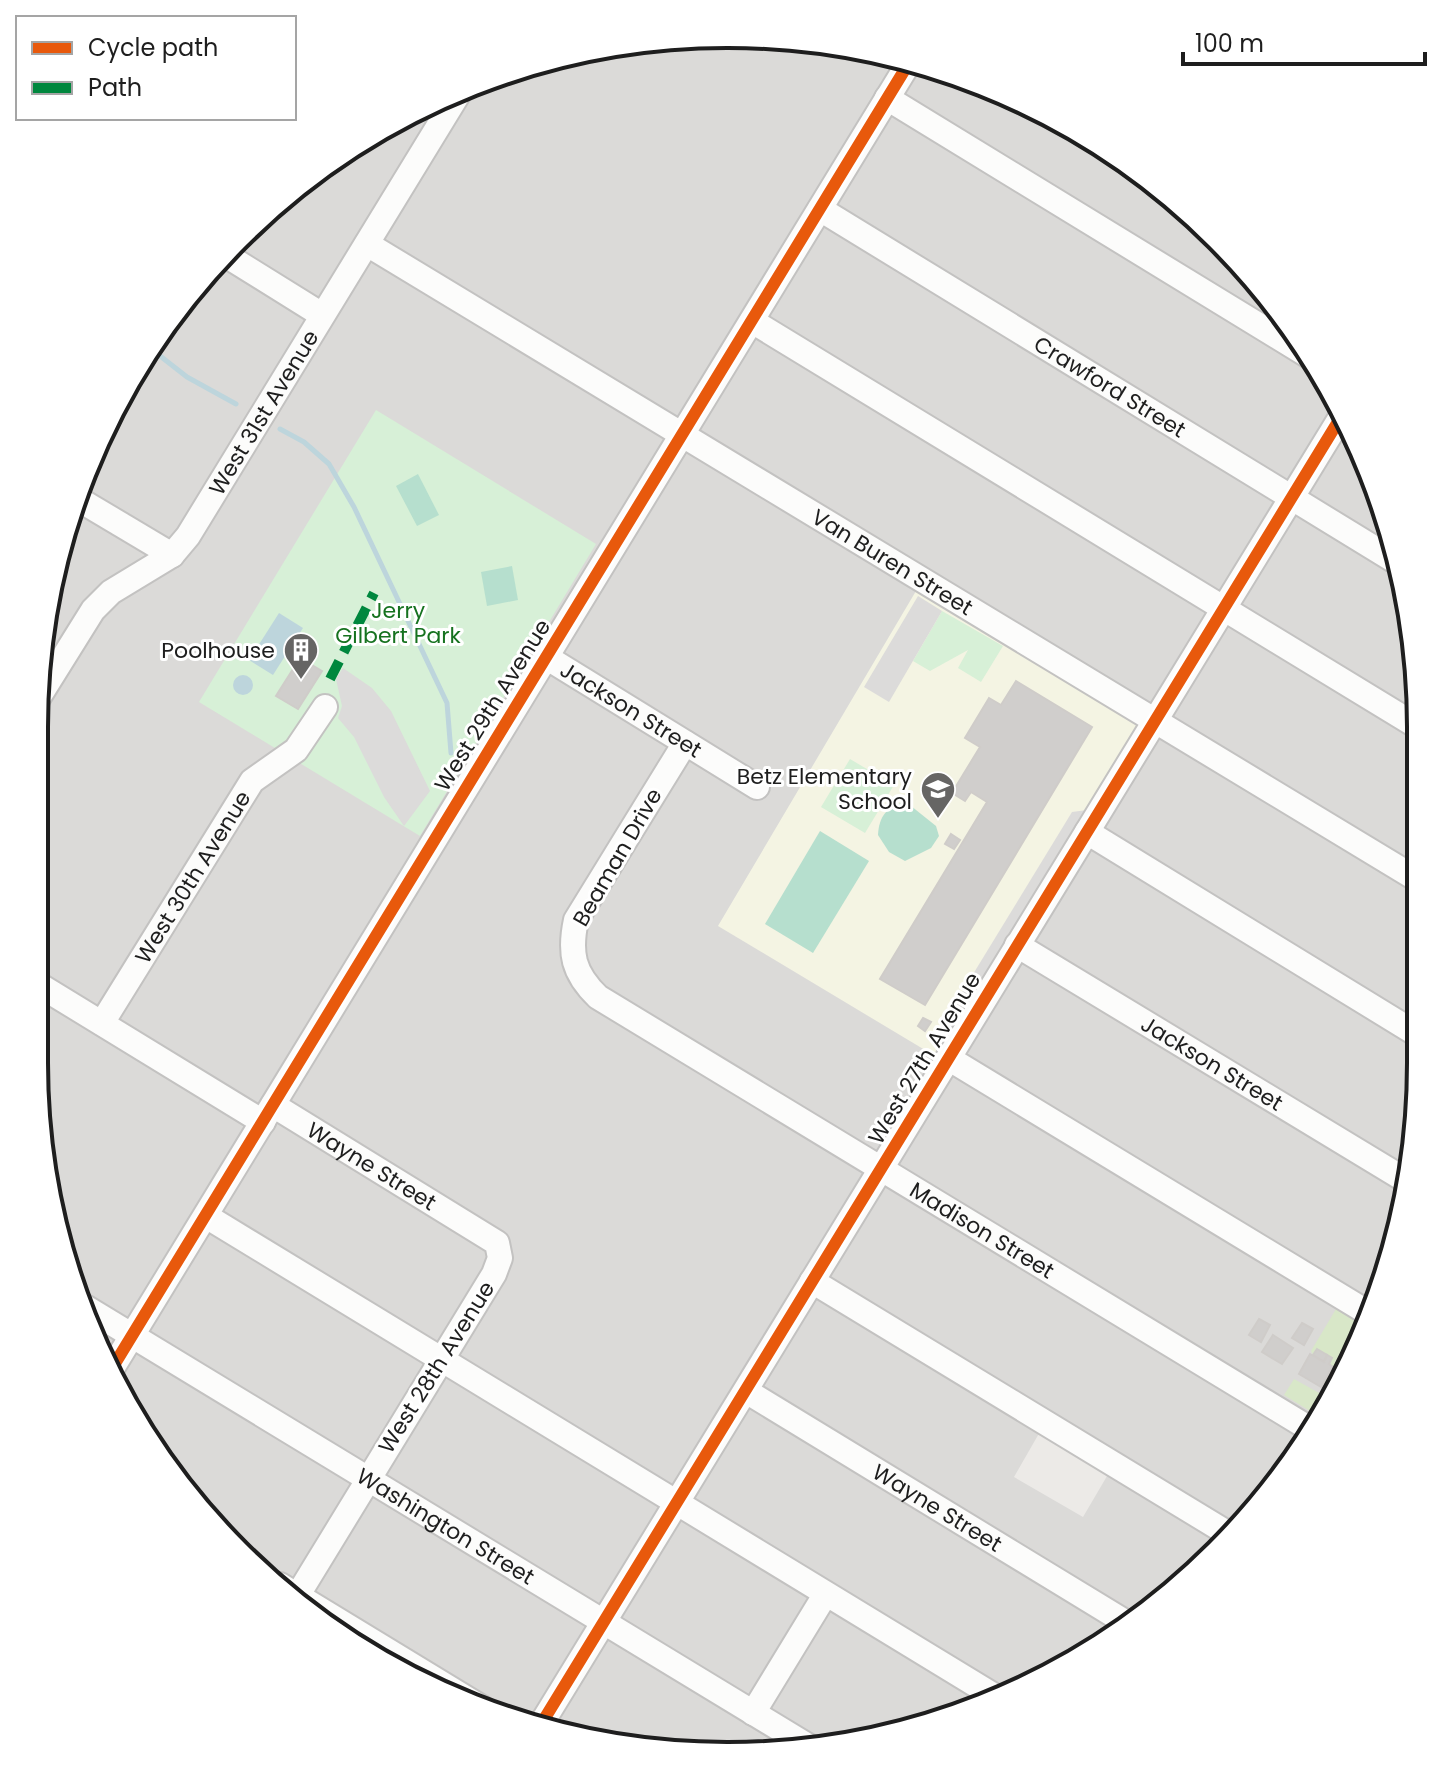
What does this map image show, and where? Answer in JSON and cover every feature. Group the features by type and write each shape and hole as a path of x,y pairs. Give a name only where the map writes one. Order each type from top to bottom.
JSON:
{"street":[{"name":"West 29th Avenue","path":"117,1361 904,71"},
{"path":"887,98 1287,342"},
{"name":"West 31st Avenue","path":"49,680 93,610 111,592 172,555 188,536 450,108"},
{"name":"Crawford Street","path":"820,209 1385,555"},
{"name":"Van Buren Street","path":"367,244 1407,873"},
{"path":"234,260 322,315"},
{"path":"752,321 1407,720"},
{"name":"West 27th Avenue","path":"546,1717 1336,425"},
{"path":"86,504 172,555"},
{"name":"Jackson Street","path":"546,657 757,787"},
{"name":"West 30th Avenue","path":"102,1023 252,781 296,750 325,707"},
{"name":"Beaman Drive","path":"656,1032 598,997 583,983 574,965 571,944 576,920 685,743"},
{"path":"1087,832 1407,1028"},
{"name":"Jackson Street","path":"1017,945 1397,1175"},
{"name":"Wayne Street","path":"48,990 102,1023 455,1214 497,1243 500,1258"},
{"name":"Madison Street","path":"656,1032 1302,1424"},
{"path":"948,1058 1361,1308"},
{"path":"206,1216 986,1691"},
{"name":"West 28th Avenue","path":"295,1587 368,1478 494,1274 500,1258"},
{"path":"812,1281 1221,1529"},
{"name":"Washington Street","path":"96,1314 795,1738"},
{"name":"Wayne Street","path":"746,1391 1118,1618"},
{"path":"753,1713 825,1595"}],"shaded area":[{"path":"683,49 772,49 860,61 903,71 946,84 1028,118 1067,139 1141,188 1208,247 1238,279 1267,314 1316,388 1337,427 1371,509 1394,595 1406,683 1406,1107 1394,1195 1371,1281 1337,1363 1316,1402 1267,1476 1208,1543 1176,1573 1141,1602 1067,1651 1028,1672 946,1706 860,1729 772,1741 683,1741 595,1729 509,1706 427,1672 388,1651 314,1602 247,1543 188,1476 139,1402 100,1323 71,1238 54,1151 48,1062 49,683 61,595 84,509 118,427 139,388 188,314 247,247 279,217 314,188 388,139 427,118 509,84 595,61 639,54","holes":["916,592 1148,732 719,925","1041,1430 1110,1471 1083,1517 1014,1477"]},
{"name":"Betz Elementary School","path":"916,591 1149,733 945,1062 718,926"},
{"path":"918,596 942,611 889,702 864,687"},
{"path":"343,668 372,688 391,711 430,791 404,826 384,797 354,737 338,718 342,706 336,679"},
{"path":"1102,808 953,1049 934,1038 1072,812"}],"green space":[{"name":"Jerry Gilbert Park","path":"376,410 596,544 420,836 199,702"},
{"path":"418,474 439,515 417,526 396,486"},
{"path":"512,566 518,600 487,606 481,572"},
{"path":"942,611 1003,646 981,682 958,668 968,650 930,671 913,661"},
{"path":"850,759 894,785 865,833 821,807"},
{"path":"906,802 936,826 939,836 931,848 905,861 889,852 878,835 885,813"},
{"path":"820,831 869,861 813,953 765,924"},
{"path":"1346,1304 1359,1312 1323,1388 1332,1358 1317,1349 1313,1355 1311,1351 1336,1309"},
{"path":"1294,1379 1320,1394 1310,1411 1284,1395"}],"water":[{"path":"279,613 303,628 273,675 249,660"},
{"path":"243,675 250,678 253,685 250,692 243,695 236,692 233,685 236,678"}],"building":[{"name":"Poolhouse","path":"300,658 322,671 298,709 276,696"},
{"name":"Betz Elementary School","path":"1016,681 1092,727 925,1005 880,979 987,802 971,792 965,801 952,793 980,747 965,738 989,698 1001,705"},
{"path":"951,834 960,840 954,849 945,844"},
{"path":"923,1018 931,1022 925,1031 918,1026"},
{"path":"1259,1319 1270,1325 1261,1342 1249,1335"},
{"path":"1302,1323 1313,1329 1304,1345 1292,1338"},
{"path":"1273,1335 1293,1348 1282,1364 1262,1352"},
{"path":"1317,1349 1327,1355 1324,1362 1313,1355"},
{"path":"1310,1354 1324,1362 1327,1355 1332,1358 1329,1364 1333,1367 1321,1387 1299,1374"}],"waterway":[{"path":"160,356 187,377 236,404"},
{"path":"280,429 304,442 329,464 354,507 447,703 451,753"}],"marked path":[{"path":"330,679 374,593"}],"cycle path":[{"path":"117,1360 904,71"},
{"path":"545,1717 1336,425"}],"place":[{"name":"Poolhouse","path":"301,681"},
{"name":"Betz Elementary School","path":"938,820"}]}
